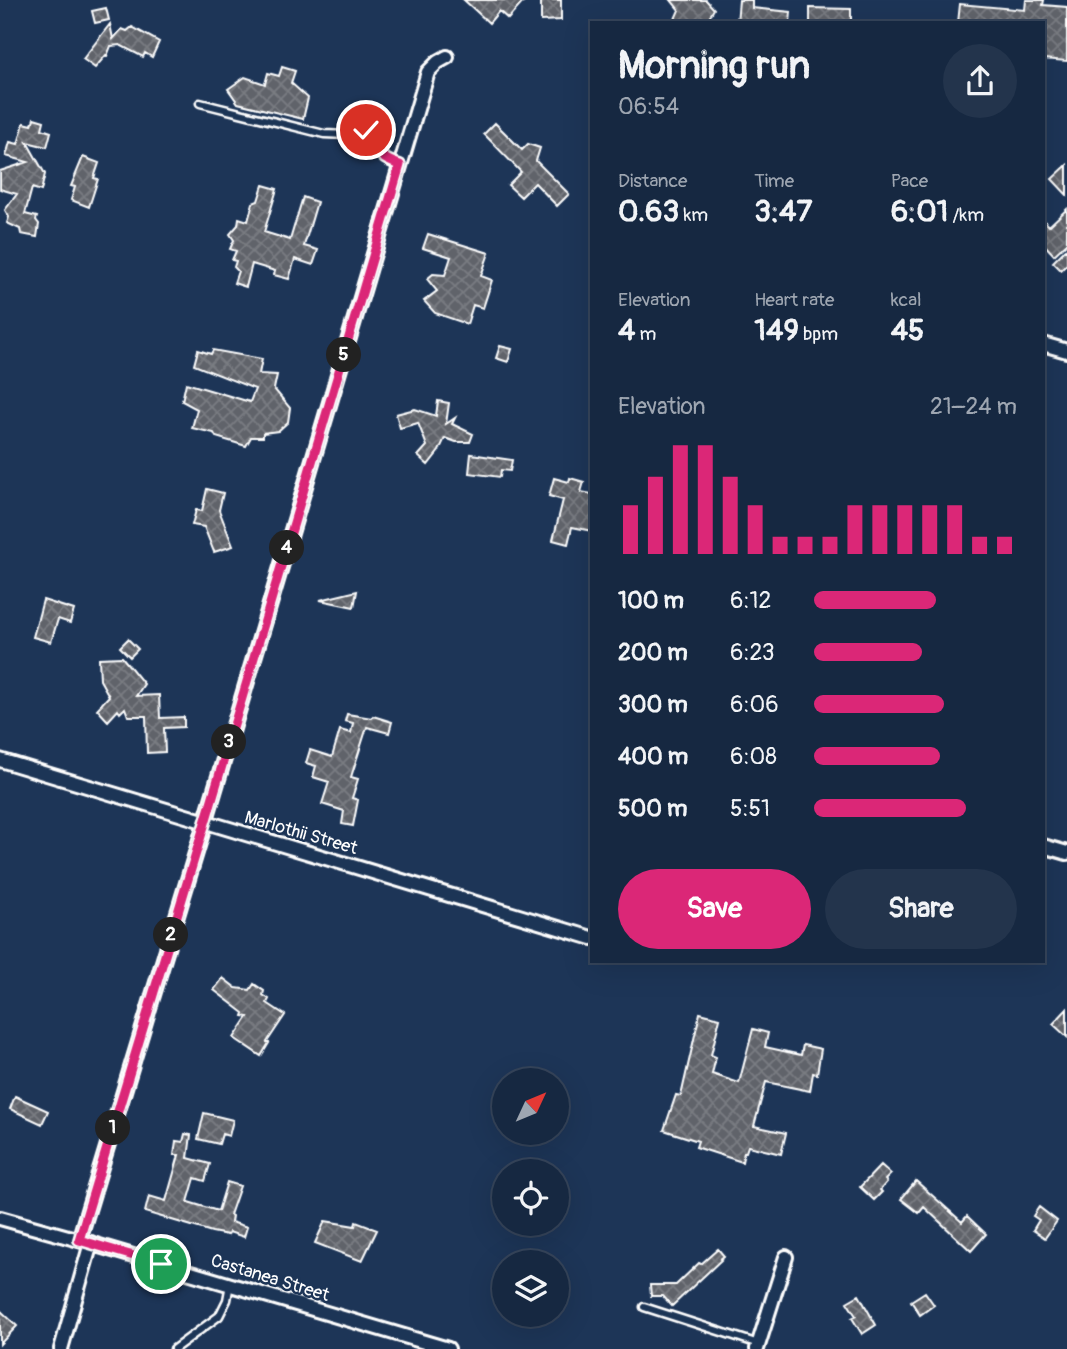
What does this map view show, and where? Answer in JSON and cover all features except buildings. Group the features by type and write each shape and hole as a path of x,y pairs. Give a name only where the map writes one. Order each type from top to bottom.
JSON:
{"street":[{"path":"61,1349 85,1241 205,823 400,165 428,72 447,57"},
{"path":"1045,345 1067,351"},
{"name":"Marlothii Street","path":"0,760 590,937"},
{"path":"1045,847 1067,853"},
{"name":"Castanea Street","path":"0,1218 448,1349"},
{"path":"758,1347 786,1257"}],"lane":[{"path":"200,103 324,134 348,135 366,130 374,131 380,141 382,157 400,165"},
{"path":"174,1349 219,1316 227,1300 230,1284"},
{"path":"644,1307 758,1347"}],"route":[{"path":"161,1264 79,1240 400,165 382,157 378,135 374,131 366,130"}]}
